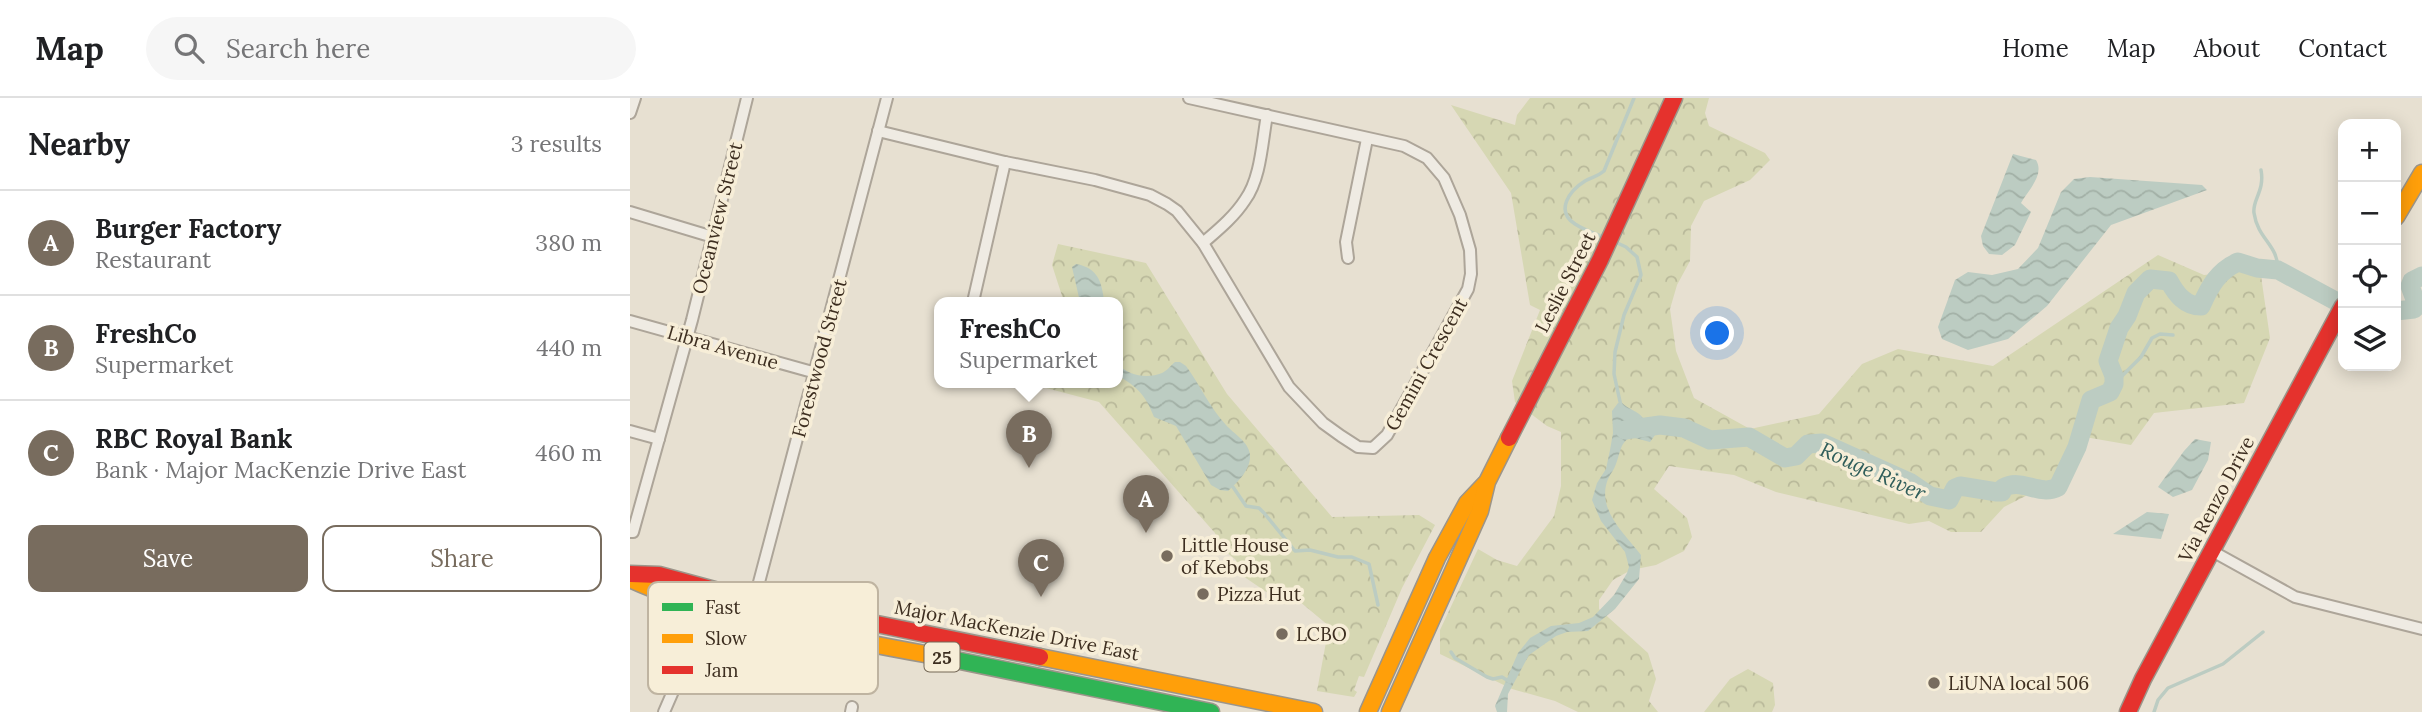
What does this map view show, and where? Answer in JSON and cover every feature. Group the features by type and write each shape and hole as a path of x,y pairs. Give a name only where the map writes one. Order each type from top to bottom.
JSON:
{"main road":[{"name":"Leslie Street","path":"1390,712 1480,510 1487,482 1600,260 1674,98"},
{"path":"2401,209 2422,173"},
{"name":"Via Renzo Drive","path":"2128,712 2143,679 2342,308"},
{"name":"Leslie Street","path":"1368,712 1437,558 1467,503 1487,482"},
{"name":"Major MacKenzie Drive East","path":"630,577 659,575 685,582"},
{"name":"Major MacKenzie Drive East","path":"630,577 648,587"},
{"name":"Major MacKenzie Drive East","path":"878,624 1314,712"},
{"name":"Major MacKenzie Drive East","path":"878,646 1211,712"},
{"path":"1054,680 1058,660"}],"street":[{"path":"630,113 635,98"},
{"name":"Oceanview Street","path":"630,532 633,532 687,337 747,98"},
{"name":"Forestwood Street","path":"759,582 887,98"},
{"name":"Gemini Crescent","path":"878,131 1005,162 1095,180 1150,195 1178,212 1202,243 1289,387 1323,422 1341,436 1358,447 1373,448 1387,435 1468,289 1471,274 1470,250 1464,227 1444,178 1427,158 1404,146 1189,98"},
{"path":"1202,243 1235,214 1247,198 1254,181 1267,116"},
{"path":"1348,258 1346,242 1367,139"},
{"path":"974,297 1005,162"},
{"path":"630,212 713,237"},
{"name":"Libra Avenue","path":"630,321 816,373"},
{"path":"630,431 659,439"},
{"path":"2212,551 2295,597 2422,629"},
{"path":"664,712 672,694"}],"green space":[{"path":"1530,98 1709,98 1705,113 1709,126 1765,153 1770,160 1750,180 1704,201 1691,226 1690,261 1677,285 1670,309 1676,351 1694,398 1750,429 1819,414 1862,364 1898,349 1993,366 2158,255 2204,275 2260,269 2270,338 2244,403 2154,413 2131,445 2079,436 2067,463 2055,481 2004,507 1981,532 1951,532 1929,521 1909,524 1776,492 1734,475 1669,466 1654,489 1687,518 1692,537 1684,551 1656,565 1631,570 1613,580 1599,600 1599,609 1648,653 1656,679 1649,701 1658,712 1578,712 1555,701 1512,689 1440,654 1440,630 1478,549 1497,560 1517,566 1554,516 1561,486 1561,432 1547,426 1515,402 1512,381 1540,310 1530,305 1511,193 1451,105 1515,125 1517,115"},
{"path":"1058,244 1146,263 1227,394 1332,517 1419,515 1435,525 1402,588 1364,677 1359,676 1354,697 1317,691 1329,626 1287,591 1274,597 1237,572 1236,560 1220,547 1215,533 1099,402 1046,388 1123,388 1123,297 1062,297 1052,265"},
{"path":"1748,669 1773,683 1775,705 1772,712 1704,712 1730,679"}],"water":[{"path":"2013,154 2036,160 2038,166 2035,182 2021,203 2031,212 2015,245 2002,255 1989,254 1983,246 1981,236"},
{"path":"2090,177 2202,185 2207,190 2111,225 2047,306 2008,339 1968,350 1942,339 1938,327 1955,280 1968,272 1992,275 2018,269 2038,248 2061,192 2074,179"},
{"path":"1076,264 1094,273 1103,297 1079,297 1072,267"},
{"path":"1175,362 1186,366 1215,411 1249,450 1250,460 1246,470 1228,491 1211,485 1176,426 1154,417 1140,393 1123,379 1123,369 1138,375 1151,376 1164,372"},
{"path":"1618,403 1638,414 1658,431 1650,442 1631,437 1625,442 1605,490 1614,520 1641,555 1639,579 1615,609 1588,631 1567,632 1556,636 1529,655 1508,694 1507,712 1497,712 1495,706 1518,653 1530,638 1551,626 1579,623 1593,617 1614,595 1627,573 1629,567 1625,552 1601,521 1592,500 1597,483 1606,469 1613,433 1612,411"},
{"path":"2195,439 2211,442 2208,460 2192,490 2173,497 2158,487"},
{"path":"2147,512 2169,514 2161,539 2113,534"}],"waterway":[{"path":"1606,238 1569,219 1566,201 1585,181 1604,171 1634,98"},
{"path":"2261,170 2261,184 2254,213 2259,230 2275,254 2278,270"},
{"path":"1613,241 1626,247 1637,257 1641,275 1624,315 1615,352 1614,374 1621,406"},
{"name":"Rouge River","path":"1625,430 1660,425 1684,428 1710,440 1749,437 1785,458 1796,456 1808,444 1822,443 1911,483 1930,496 1949,500 1955,488 1960,486 1997,492 2002,492 2003,488 2010,485 2051,489 2058,487 2077,447 2091,400 2110,392 2114,384 2108,361 2119,328 2136,293 2150,279 2169,281 2182,298 2190,304 2201,306 2215,280 2238,262 2257,268 2278,270 2338,302"},
{"name":"Rouge River","path":"2401,310 2414,309 2417,305 2410,286 2412,281 2422,276"},
{"path":"2114,384 2141,357 2152,338 2160,334 2173,335"},
{"path":"1233,487 1246,506 1259,508 1264,513 1295,551 1310,550 1338,557 1352,557 1369,564 1378,605"},
{"path":"2154,712 2158,700 2168,688 2223,664 2263,632"},
{"path":"1451,652 1455,658 1487,677 1502,677 1510,682"}],"traffic: fast":[{"path":"936,656 1211,712"}],"traffic: slow":[{"path":"2401,209 2422,173"},
{"path":"1390,712 1480,511 1487,482 1509,438"},
{"path":"1368,712 1437,558 1467,503 1485,484"},
{"path":"630,579 648,586"},
{"path":"878,645 936,656"},
{"path":"1040,657 1314,712"}],"traffic: jam":[{"path":"1509,438 1600,260 1674,98"},
{"path":"2128,712 2143,679 2342,308"},
{"path":"630,574 659,575 685,582"},
{"path":"878,624 1040,657"}],"place":[{"name":"FreshCo","path":"1029,468"},
{"name":"Burger Factory","path":"1146,533"},
{"name":"Little House of Kebobs","path":"1167,556"},
{"name":"Pizza Hut","path":"1203,594"},
{"name":"RBC Royal Bank","path":"1041,597"},
{"name":"LCBO","path":"1282,634"},
{"name":"LiUNA local 506","path":"1934,683"}]}
